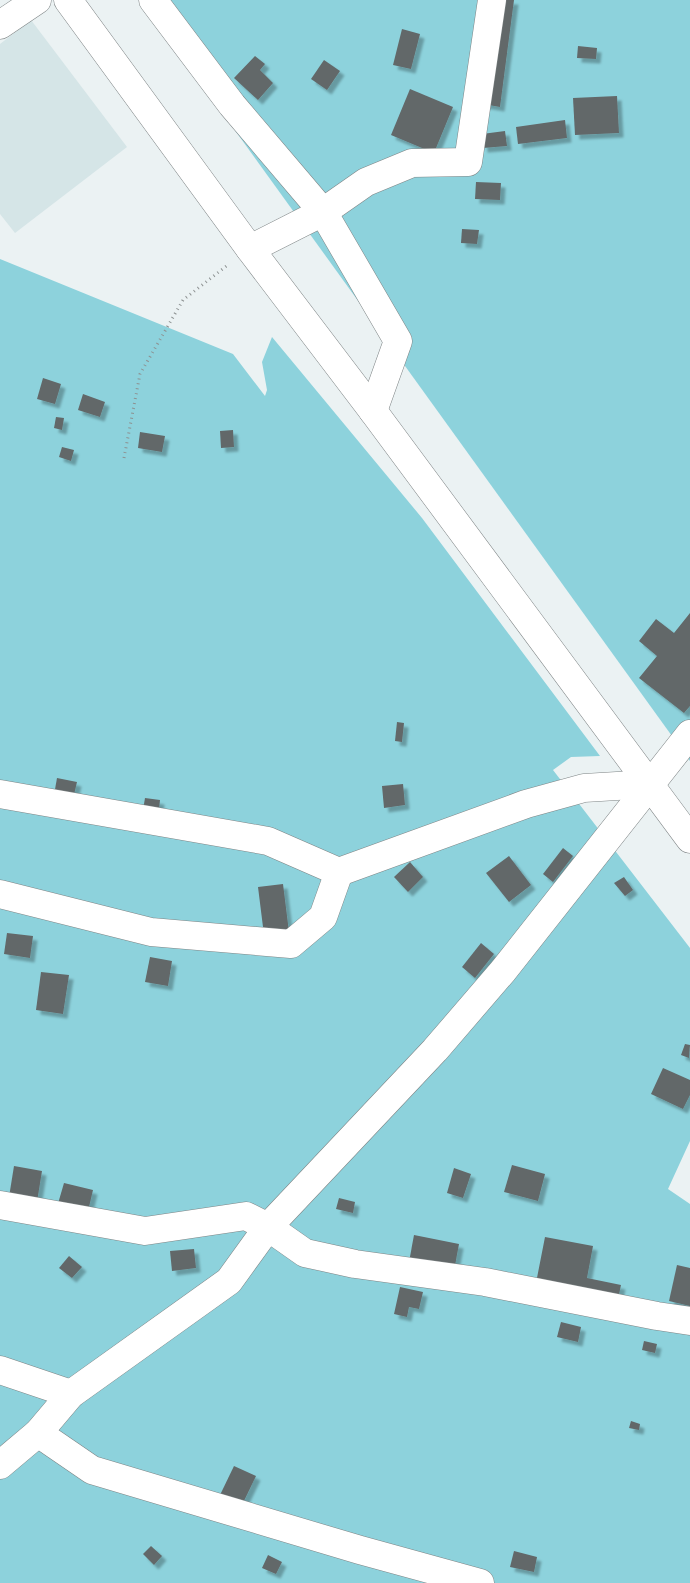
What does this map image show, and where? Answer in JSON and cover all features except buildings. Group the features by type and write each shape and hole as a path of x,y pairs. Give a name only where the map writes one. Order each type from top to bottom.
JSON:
{"street":[{"path":"0,25 37,0"},
{"path":"68,0 250,249 373,411 690,839"},
{"path":"153,0 232,105 323,212 398,342 373,411"},
{"path":"250,249 323,212 366,182 412,163 468,162 492,0"},
{"path":"0,1465 38,1433 72,1394 229,1281 268,1227 435,1050 497,978 690,734"},
{"path":"0,794 268,841 339,872 526,804 584,788 650,784"},
{"path":"0,894 152,932 291,944 323,917 339,872"},
{"path":"0,1205 145,1231 246,1216 268,1227 305,1253 347,1262 485,1282 690,1321"},
{"path":"0,1370 72,1394"},
{"path":"38,1433 92,1470 360,1550 480,1583"}],"path":[{"path":"124,458 140,374 183,300 250,249"}],"shaded area":[{"path":"141,0 690,0 690,761"},
{"path":"31,20 127,147 15,233 0,214 0,44"},
{"path":"0,259 233,354 265,396 267,390 262,362 272,337 422,518 600,756 571,757 553,770 690,948 690,1141 668,1189 690,1204 690,1583 0,1583"}]}
